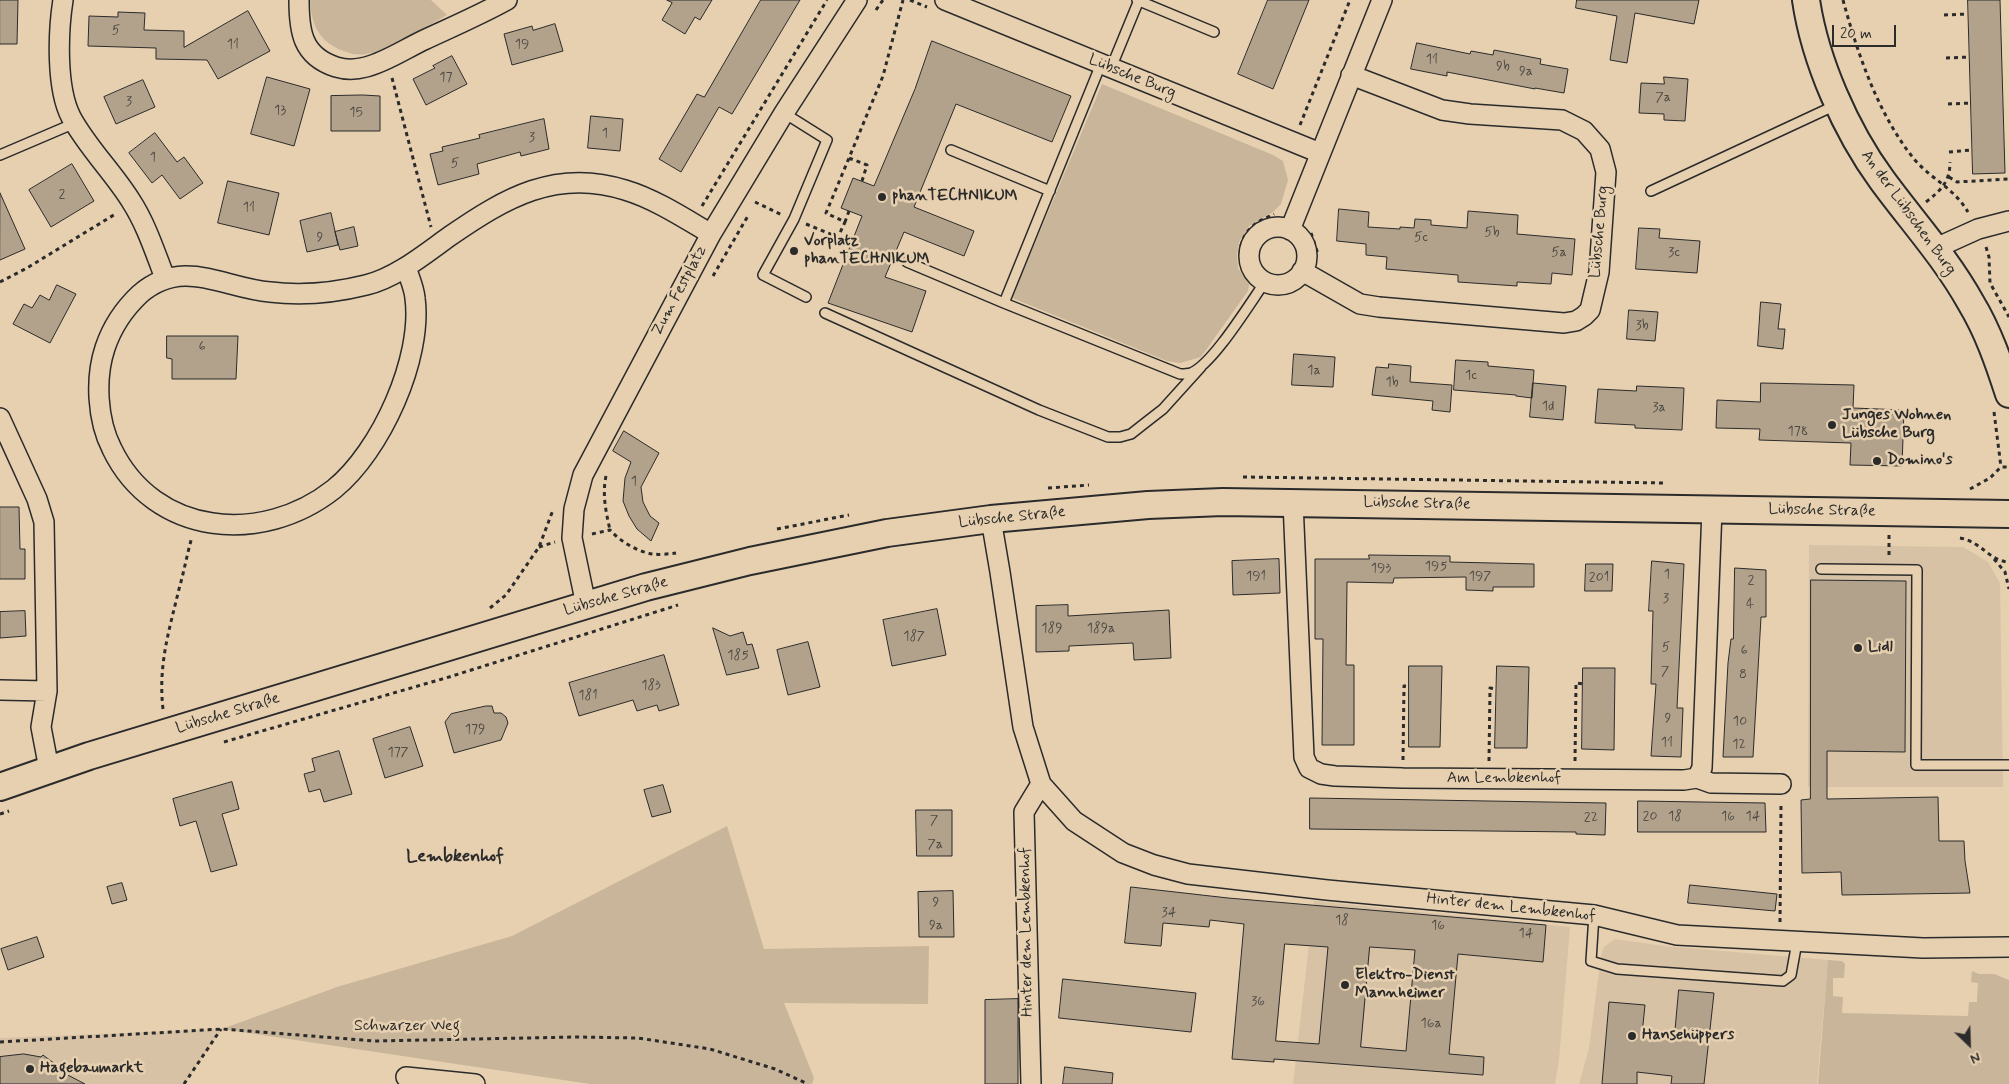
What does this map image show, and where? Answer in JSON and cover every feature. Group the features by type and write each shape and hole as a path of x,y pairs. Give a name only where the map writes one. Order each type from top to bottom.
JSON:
{"street":[{"path":"63,0 60,59 61,88 66,104 75,123 133,203 165,278"},
{"path":"299,0 299,25 309,49 327,64 351,70 366,67 387,58 506,0"},
{"name":"Zum Festplatz","path":"586,606 572,538 574,509 583,475 711,234 784,113 857,0"},
{"path":"1290,230 1382,0"},
{"name":"An der Lübschen Burg","path":"1806,0 1808,15 1820,57 1839,104 1861,149 1882,180 1936,248 1972,304 1996,354 2009,394"},
{"name":"Lübsche Burg","path":"955,2 1320,153"},
{"name":"Lübsche Burg","path":"1302,271 1360,304 1387,308 1564,323 1576,322 1590,310 1599,272 1606,172 1600,149 1584,131 1562,120 1470,114 1442,110 1351,76"},
{"path":"406,267 415,295 416,320 408,367 393,408 364,454 334,489 290,514 251,523 223,525 185,518 164,507 144,492 130,478 110,446 101,408 98,383 100,364 108,339 119,318 133,301 150,286 165,278 198,276 266,292 309,295 370,284 406,267 482,214 507,199 543,186 574,182 604,185 626,190 711,234"},
{"path":"1936,248 1978,229 2009,221"},
{"path":"1282,227 1290,230 1299,236 1306,250 1306,261 1302,271 1289,283 1277,285 1265,282 1252,270 1249,261 1252,244 1264,231 1272,228 1282,227"},
{"path":"0,418 37,500 44,522 47,691 41,727 49,769"},
{"name":"Lübsche Straße","path":"0,787 49,769 646,587 750,561 887,533 991,519 1223,502 2009,514"},
{"name":"Am Lembkenhof","path":"1293,502 1304,757 1309,768 1321,774 1403,778 1684,780 1698,778 1711,783 1781,784"},
{"path":"1698,778 1702,768 1712,509"},
{"name":"Hinter dem Lembkenhof","path":"991,519 1022,726 1042,784 1074,821 1123,853 1154,865 1188,874 1327,890 1594,915 1677,935 1923,948 2009,947"},
{"path":"0,690 47,691"},
{"name":"Hinter dem Lembkenhof","path":"1030,1084 1024,812 1042,784"},
{"path":"406,1076 475,1084"}],"lane":[{"path":"1004,303 1050,191 1138,0 1214,32"},
{"path":"1651,191 1839,104"},
{"path":"784,113 828,140 794,219 764,275 806,296"},
{"path":"0,155 75,123"},
{"path":"951,150 1050,191"},
{"path":"907,262 1180,374 1190,373 1201,367"},
{"path":"824,313 1039,410 1108,438 1131,434 1163,408 1213,354 1265,282"},
{"path":"1821,569 1917,570 1916,765 2009,766"},
{"path":"1594,915 1591,961 1617,969 1783,981 1792,975 1788,942"}],"path":[{"path":"692,223 827,0"},
{"path":"875,11 883,0"},
{"path":"849,211 845,222 826,213 882,76 903,0"},
{"path":"1843,0 1853,36 1870,81 1886,113 1915,159 1930,176 1945,185 1958,197 1978,229 1987,252 1990,283 2009,317"},
{"path":"1944,15 1968,14"},
{"path":"1946,58 1969,57"},
{"path":"387,58 436,246"},
{"path":"1948,104 1971,102"},
{"path":"1949,152 1972,150"},
{"path":"849,158 867,165 862,181"},
{"path":"1945,185 1949,177 1950,162"},
{"path":"1949,177 1957,182 2009,179"},
{"path":"755,202 759,196"},
{"path":"0,282 27,268 133,203"},
{"path":"711,280 750,211"},
{"path":"1247,277 1241,265 1240,250 1242,242 1252,226 1275,214"},
{"path":"608,469 604,484 605,507 610,530"},
{"path":"483,611 491,608 506,595 539,547 555,502"},
{"path":"163,710 162,682 165,646 196,520"},
{"path":"1889,534 1889,570"},
{"path":"1994,559 2006,572 2009,589"},
{"path":"1575,779 1576,683 1583,684"},
{"path":"1403,778 1404,686 1409,686"},
{"path":"1489,779 1490,688 1496,689"},
{"path":"154,713 173,707"},
{"path":"1490,727 1495,727"},
{"path":"1576,727 1582,728"},
{"path":"1404,730 1409,731"},
{"path":"1781,784 1788,942"},
{"path":"184,1084 222,1029"},
{"name":"Schwarzer Weg","path":"0,1042 222,1029 375,1041 576,1037 638,1038 710,1049 776,1069 808,1084"}],"shaded area":[{"path":"310,0 431,0 447,15 407,38 374,52 358,54 349,53 337,48 322,37 313,20"},
{"path":"1102,84 1273,155 1283,161 1288,180 1281,204 1273,212 1249,226 1239,242 1237,254 1238,268 1249,284 1248,291 1201,357 1180,363 1167,361 1012,298"},
{"path":"1809,545 1963,547 1988,562 2000,583 2003,787 1808,787"},
{"path":"727,826 764,949 929,946 928,1004 784,1003 814,1078 812,1084 590,1084 222,1029 337,987 512,936"},
{"path":"1314,901 1570,927 1559,1060 1555,1084 1293,1084"},
{"path":"1615,939 1664,946 1828,960 1817,1084 1579,1084 1589,1048 1601,956 1604,947"},
{"path":"1828,960 1842,961 1845,964 1844,978 1833,978 1833,996 1843,997 1842,1013 1968,1016 1969,1002 1977,1002 1978,983 1971,982 1972,971 1979,974 1994,974 2009,980 2009,1084 1818,1084"},
{"path":"222,1029 184,1084 0,1084 0,1038"}],"building":[{"path":"0,0 18,0 17,44 0,44"},
{"path":"667,0 712,0 700,20 695,17 685,34 662,20 672,3"},
{"path":"761,0 800,0 732,114 719,107 681,172 659,159 697,94 704,97"},
{"path":"1268,0 1309,0 1273,89 1238,74"},
{"path":"1577,0 1699,0 1694,24 1635,13 1627,63 1610,60 1617,16 1576,8"},
{"path":"1968,0 2000,0 2005,173 1973,174"},
{"path":"248,11 270,51 218,79 207,60 156,59 156,48 88,46 89,16 118,17 118,12 145,13 144,30 184,31 184,47"},
{"path":"555,24 563,51 512,65 504,34 532,26 533,30"},
{"name":"phanTECHNIKUM","path":"932,41 1071,96 1052,142 956,104 914,207 974,231 964,256 904,232 885,277 926,291 912,332 828,303 862,216 841,208 853,178 874,186 915,89"},
{"path":"1417,43 1470,54 1471,51 1493,55 1494,50 1541,59 1540,64 1568,69 1564,93 1447,72 1447,76 1411,69"},
{"path":"452,56 467,84 426,105 413,79 435,68 433,66"},
{"path":"267,77 310,89 294,146 251,134"},
{"path":"1664,77 1688,79 1685,121 1664,120 1664,114 1639,113 1641,83 1664,84"},
{"path":"143,80 155,107 116,124 104,97"},
{"path":"331,96 380,96 380,131 331,131"},
{"path":"591,116 623,119 620,151 588,148"},
{"path":"544,119 549,149 521,156 520,152 477,164 479,174 438,185 430,154 443,151 442,147 480,138 479,135"},
{"path":"155,133 177,162 184,157 203,183 180,199 162,175 152,183 129,153"},
{"path":"72,164 94,201 51,227 29,190"},
{"path":"228,181 279,193 269,235 218,223"},
{"path":"0,193 25,249 0,260"},
{"path":"1339,209 1369,212 1368,227 1400,229 1400,227 1414,228 1415,219 1431,220 1431,225 1467,228 1468,211 1518,215 1517,234 1575,239 1572,275 1552,273 1551,284 1517,282 1517,286 1458,282 1458,275 1386,269 1387,257 1366,255 1366,244 1337,241"},
{"path":"331,213 338,245 307,252 300,221"},
{"path":"354,227 358,246 340,250 335,232"},
{"path":"1639,228 1660,229 1659,238 1700,241 1697,273 1636,269"},
{"path":"57,285 76,294 50,343 13,324 24,304 32,308 40,295 49,300"},
{"path":"1761,302 1781,304 1778,329 1785,329 1783,349 1758,346"},
{"path":"1629,310 1658,312 1655,341 1627,339"},
{"path":"167,336 238,336 236,379 172,379 172,359 167,358"},
{"path":"1294,354 1335,357 1333,387 1292,385"},
{"path":"1456,360 1488,362 1488,366 1534,370 1532,398 1454,390"},
{"path":"1389,364 1411,366 1410,382 1452,385 1450,412 1432,410 1433,401 1372,395 1376,367 1388,368"},
{"path":"1533,383 1566,386 1563,420 1530,417"},
{"name":"Junges Wohnen Lübsche Burg","path":"1761,383 1854,385 1853,408 1904,410 1902,466 1850,465 1851,443 1759,440 1760,429 1716,428 1717,400 1760,402"},
{"path":"1637,386 1684,388 1682,430 1635,428 1635,425 1595,423 1598,389 1636,391"},
{"path":"624,431 659,453 641,487 643,502 650,516 659,523 651,541 637,529 623,501 625,478 631,462 613,451"},
{"path":"0,507 19,507 20,549 25,549 25,579 0,579"},
{"path":"1369,555 1450,556 1450,562 1534,564 1534,587 1493,587 1493,591 1466,590 1466,577 1394,578 1393,583 1347,582 1346,665 1354,665 1354,745 1322,745 1323,639 1315,639 1315,559 1369,559"},
{"path":"1279,559 1280,593 1233,595 1232,561"},
{"path":"1652,561 1684,564 1677,708 1683,708 1681,757 1651,756 1656,684 1651,684 1653,611 1649,611"},
{"path":"1586,564 1613,564 1612,591 1585,591"},
{"path":"1735,568 1766,570 1766,617 1761,617 1753,757 1723,757 1728,663 1731,639 1733,639"},
{"path":"1811,580 1906,581 1905,752 1827,751 1827,799 1938,797 1939,841 1964,841 1970,893 1842,895 1841,872 1802,873 1801,800 1810,799"},
{"path":"1068,605 1068,616 1169,610 1171,658 1134,660 1133,643 1069,646 1069,651 1036,652 1036,606"},
{"path":"937,609 946,655 892,666 883,620"},
{"path":"25,611 26,636 0,638 0,612"},
{"path":"713,628 730,636 743,632 747,645 752,644 759,668 727,675"},
{"path":"808,642 820,687 788,695 777,650"},
{"path":"664,655 679,705 659,711 657,705 637,711 633,700 579,716 569,683"},
{"path":"1409,666 1442,666 1440,747 1409,747"},
{"path":"1497,666 1529,667 1527,748 1495,748"},
{"path":"1583,668 1615,668 1614,750 1582,749"},
{"path":"492,706 494,713 501,713 506,717 508,723 501,740 454,753 445,722 451,714"},
{"path":"410,727 423,766 385,778 373,739"},
{"path":"339,751 352,794 324,802 320,789 309,792 304,774 315,771 312,759"},
{"path":"232,782 239,809 222,814 237,865 211,872 196,821 180,826 173,799"},
{"path":"663,785 671,812 652,817 644,790"},
{"path":"1310,798 1606,803 1605,835 1576,834 1576,832 1310,829"},
{"path":"1638,801 1765,803 1766,832 1638,832"},
{"path":"916,810 952,810 952,856 917,856"},
{"path":"122,883 127,900 112,904 107,887"},
{"path":"1690,885 1777,894 1775,911 1688,903"},
{"path":"1131,887 1228,898 1546,925 1543,962 1458,954 1449,1054 1484,1057 1483,1075 1274,1059 1274,1062 1232,1059 1244,924 1210,920 1209,927 1163,923 1161,946 1125,943","holes":["1285,944 1328,947 1319,1044 1276,1041","1370,947 1415,950 1406,1051 1361,1047"]},
{"path":"953,891 954,937 919,937 918,892"},
{"path":"37,937 44,957 8,970 1,949"},
{"path":"1063,979 1196,993 1191,1032 1059,1018"},
{"name":"Hansehüppers","path":"1679,990 1714,993 1704,1084 1671,1084 1672,1076 1637,1072 1637,1084 1602,1084 1609,1002 1645,1005 1642,1034 1674,1037"},
{"path":"1018,999 1018,1084 985,1084 985,1000"},
{"name":"Hagebaumarkt","path":"24,1054 41,1057 43,1055 63,1070 62,1072 85,1084 0,1084 0,1057"},
{"path":"1065,1067 1113,1073 1112,1084 1063,1084"}],"place":[{"name":"phanTECHNIKUM","path":"882,197"},
{"name":"Vorplatz phanTECHNIKUM","path":"794,251"},
{"name":"Junges Wohnen Lübsche Burg","path":"1832,425"},
{"name":"Domino's","path":"1877,461"},
{"name":"Lidl","path":"1858,648"},
{"name":"Elektro-Dienst Mannheimer","path":"1345,985"},
{"name":"Hansehüppers","path":"1632,1036"},
{"name":"Hagebaumarkt","path":"30,1069"}],"district":[{"name":"Lembkenhof","path":"455,857"}]}
